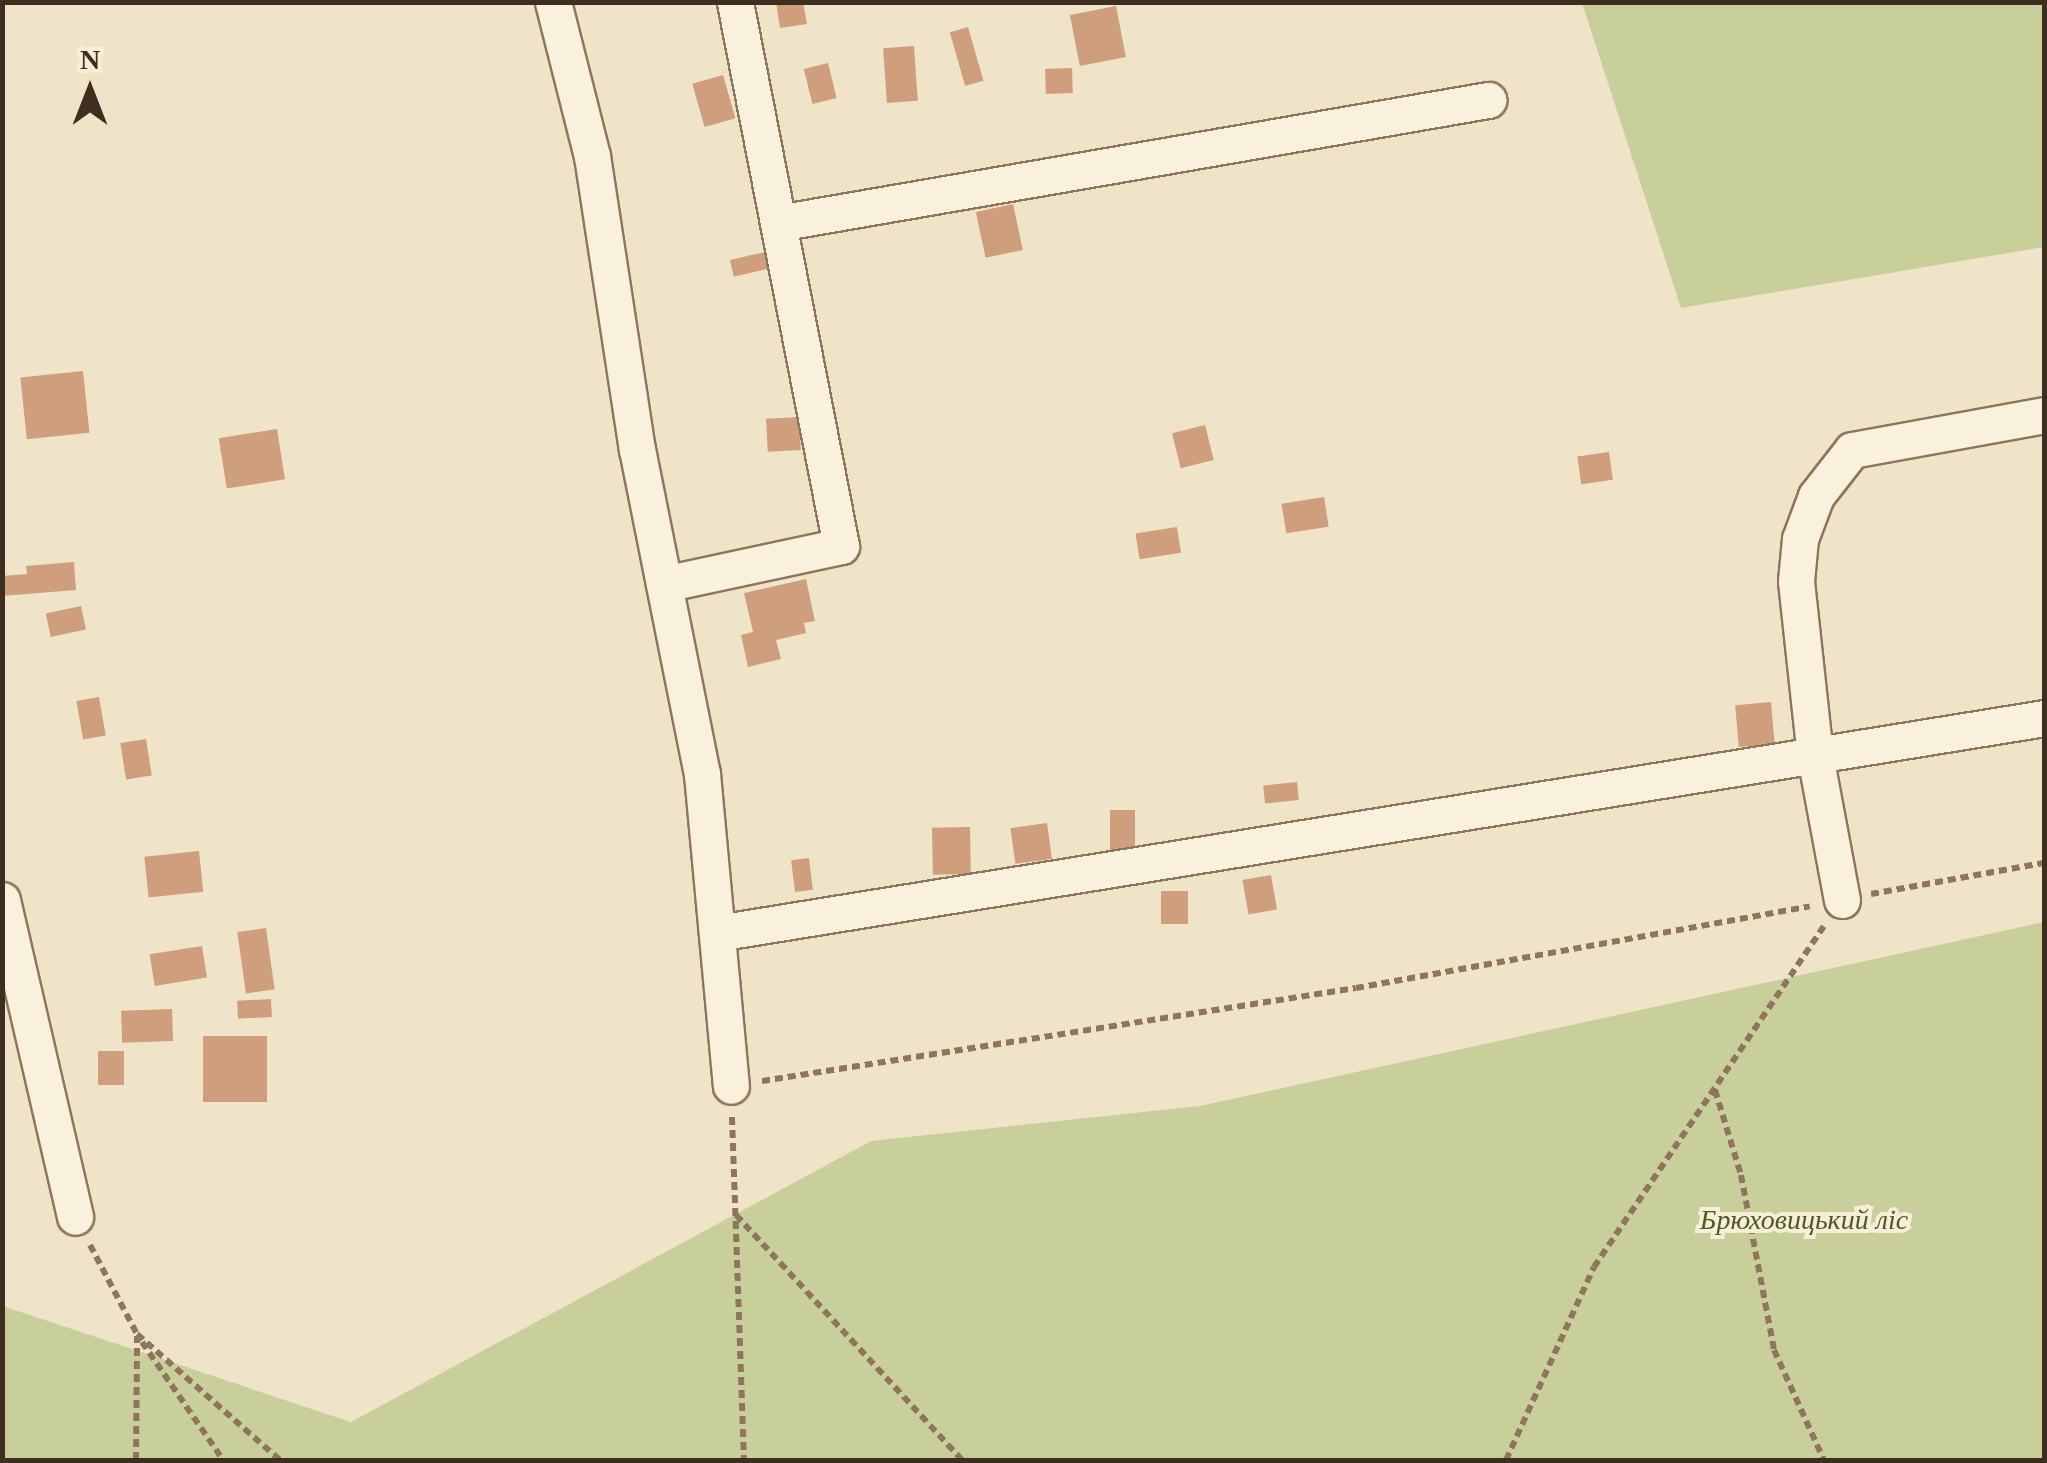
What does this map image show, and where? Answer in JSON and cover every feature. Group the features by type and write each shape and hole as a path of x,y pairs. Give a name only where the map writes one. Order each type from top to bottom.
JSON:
{"street":[{"path":"553,2 592,156 664,584 702,774 731,1086"},
{"path":"664,584 841,546 736,2"},
{"path":"778,223 1488,100"},
{"path":"1842,900 1815,756 1796,581 1800,540 1816,496 1852,450 2044,416"},
{"path":"717,933 2044,718"},
{"path":"2,900 75,1217"}],"path":[{"path":"744,1460 731,1086 1356,988 2044,863"},
{"path":"1506,1460 1594,1267 1842,900"},
{"path":"1714,1089 1740,1175 1774,1350 1824,1460"},
{"path":"736,1214 962,1460"},
{"path":"75,1217 136,1334 223,1460"},
{"path":"136,1334 136,1460"},
{"path":"136,1334 184,1370 280,1460"}],"green space":[{"path":"1582,3 2044,3 2044,247 1681,308"},
{"name":"Брюховицький ліс","path":"2044,922 2044,1460 3,1460 3,1306 351,1422 871,1141 1200,1106"}],"building":[{"path":"776,2 803,2 807,24 780,28"},
{"path":"1116,6 1126,57 1080,66 1070,15"},
{"path":"968,27 983,81 965,86 950,32"},
{"path":"914,46 918,101 887,103 883,48"},
{"path":"828,63 837,98 812,104 804,69"},
{"path":"1072,68 1073,93 1046,94 1045,69"},
{"path":"723,75 735,118 705,127 692,84"},
{"path":"1013,204 1023,250 986,258 976,212"},
{"path":"765,252 769,269 734,277 730,260"},
{"path":"83,371 89,433 27,439 20,378"},
{"path":"799,417 801,450 768,452 766,419"},
{"path":"1205,425 1214,460 1181,468 1172,433"},
{"path":"277,429 285,479 227,489 219,438"},
{"path":"1609,452 1613,480 1581,484 1577,456"},
{"path":"1324,497 1329,527 1286,533 1282,504"},
{"path":"1177,527 1181,553 1140,559 1136,534"},
{"path":"74,562 76,590 2,596 2,576 27,574 26,566"},
{"path":"806,579 815,621 804,623 806,633 776,640 781,659 748,667 741,635 753,632 744,593"},
{"path":"81,606 86,629 51,637 46,613"},
{"path":"99,697 106,735 83,739 76,701"},
{"path":"1771,702 1775,744 1739,747 1735,705"},
{"path":"146,739 152,776 126,780 120,743"},
{"path":"1297,782 1299,800 1265,803 1263,786"},
{"path":"1110,810 1135,810 1135,851 1110,851"},
{"path":"1047,823 1052,859 1015,864 1010,828"},
{"path":"970,827 971,874 933,875 932,828"},
{"path":"199,851 203,892 149,898 144,857"},
{"path":"809,858 813,890 795,892 791,860"},
{"path":"1271,875 1277,909 1249,915 1242,880"},
{"path":"1161,891 1188,891 1188,924 1161,924"},
{"path":"266,928 275,989 246,993 237,932"},
{"path":"202,946 207,978 155,986 150,954"},
{"path":"271,999 272,1017 238,1019 237,1001"},
{"path":"172,1009 173,1041 122,1043 121,1011"},
{"path":"203,1036 267,1036 267,1102 203,1102"},
{"path":"98,1051 124,1051 124,1085 98,1085"}]}
